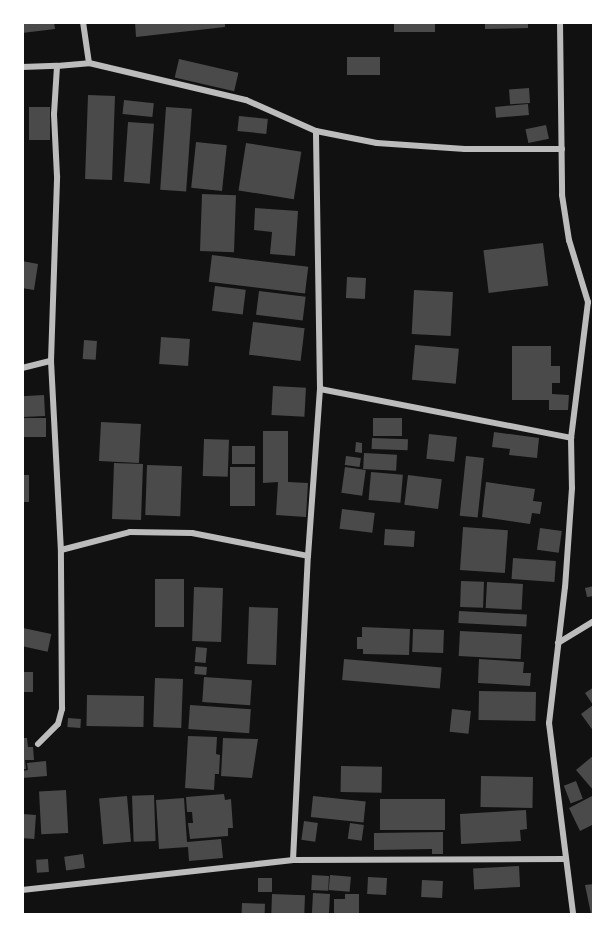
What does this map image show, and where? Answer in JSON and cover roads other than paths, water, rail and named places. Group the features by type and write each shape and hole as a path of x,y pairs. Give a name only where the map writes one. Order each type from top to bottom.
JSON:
{"street":[{"path":"84,22 89,63"},
{"path":"560,22 562,195 569,240 591,301 571,438 572,488 549,723 573,915"},
{"path":"22,67 89,63 246,100 316,131 376,143 465,149 562,149"},
{"path":"38,744 58,723 62,709 61,550 51,361 57,176 54,114 57,66"},
{"path":"293,860 308,556 320,389 316,131"},
{"path":"22,368 51,361"},
{"path":"320,389 571,438"},
{"path":"61,550 130,532 192,533 308,556"},
{"path":"558,643 594,621"},
{"path":"22,890 293,860 565,859"}]}
